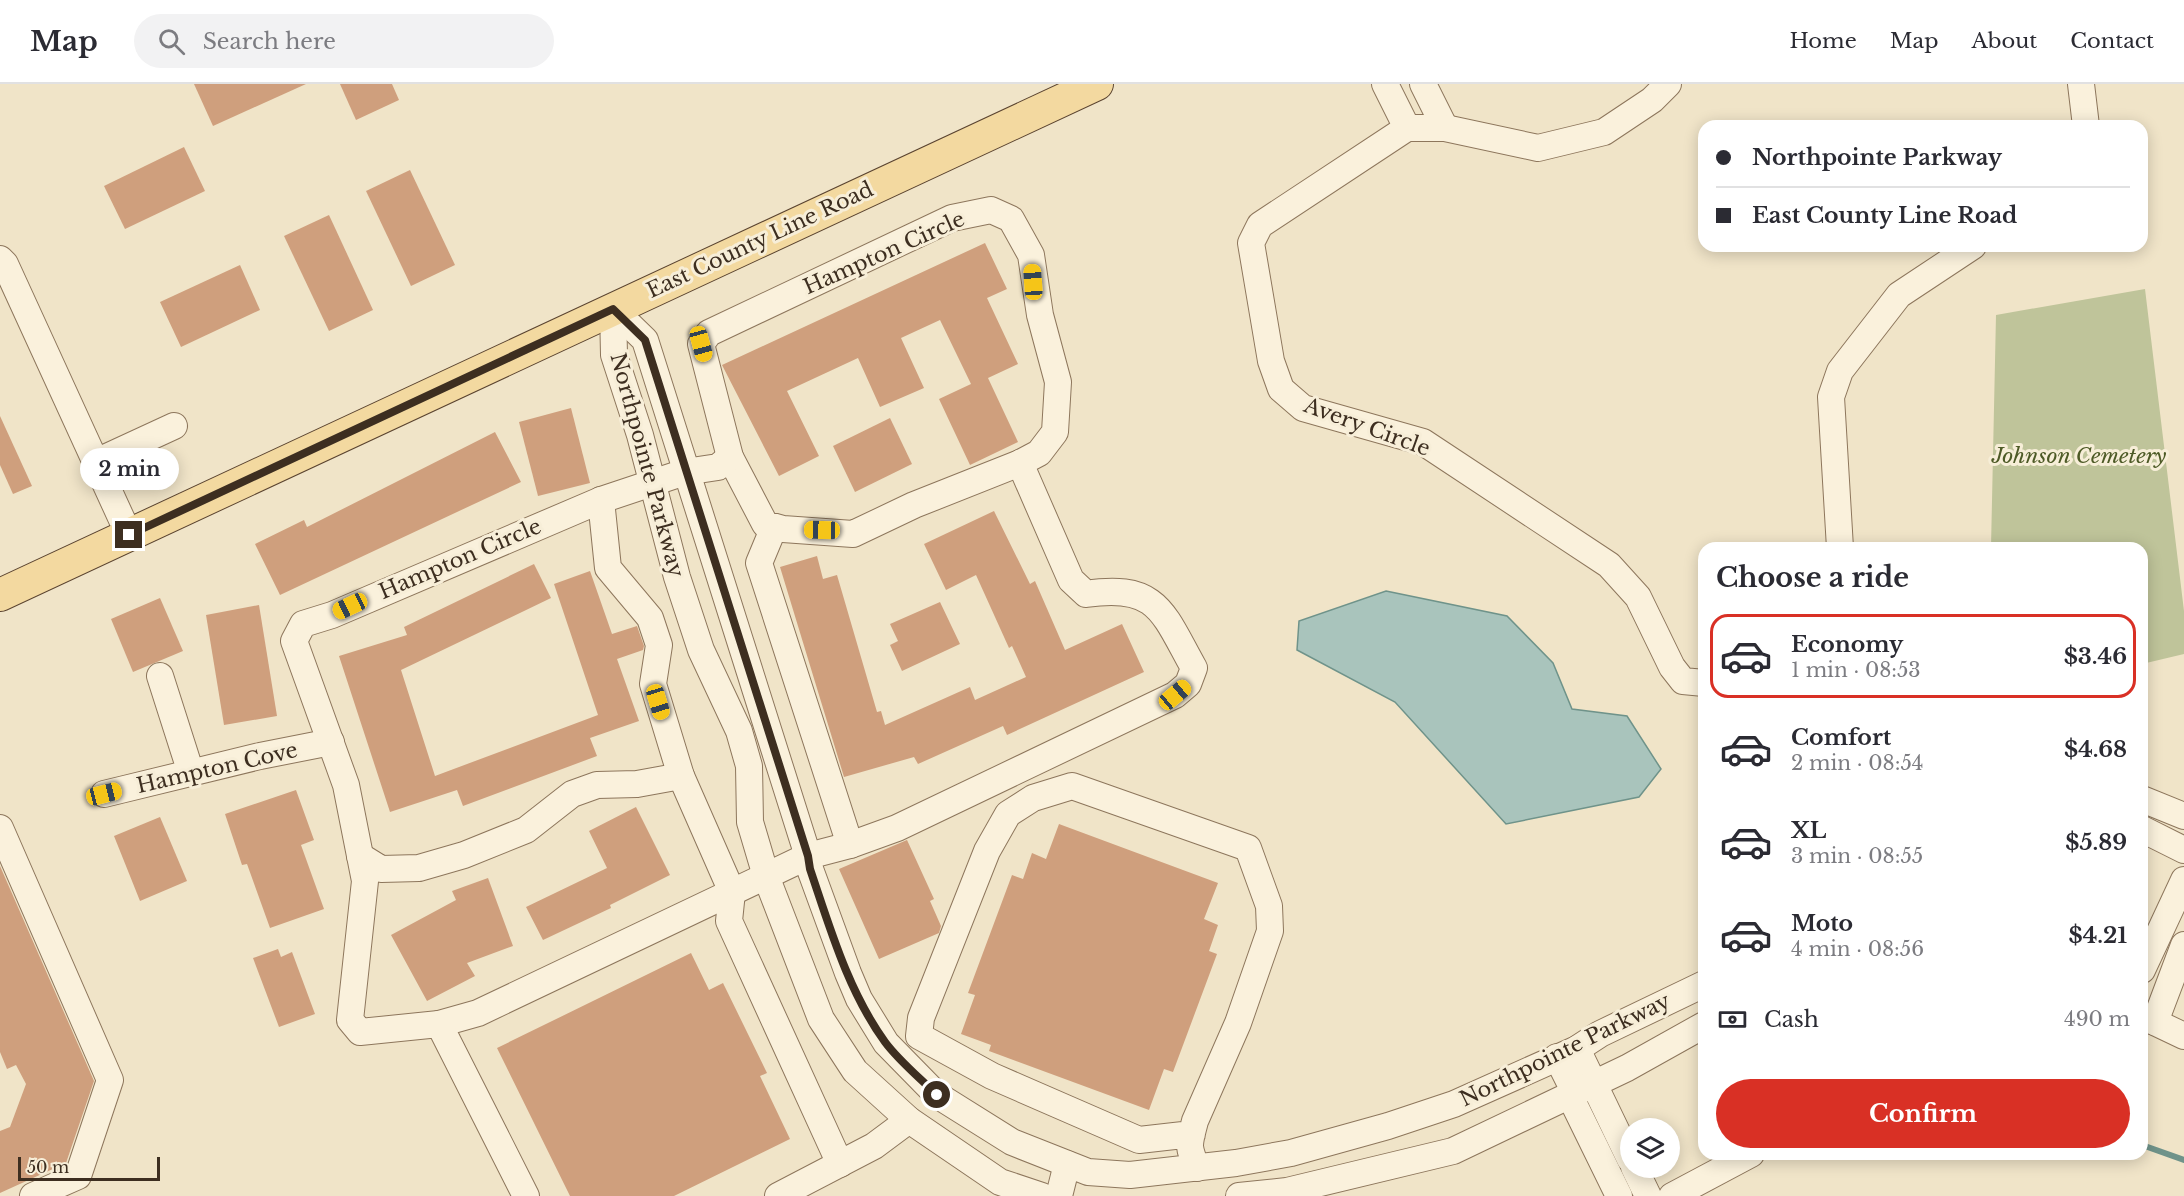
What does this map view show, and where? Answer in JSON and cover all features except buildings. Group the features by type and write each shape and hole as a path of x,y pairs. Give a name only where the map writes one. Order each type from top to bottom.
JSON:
{"main road":[{"name":"East County Line Road","path":"0,595 1097,84"}],"street":[{"path":"1385,84 1407,128 1445,128 1538,148 1604,132 1652,100 1668,84"},
{"path":"1423,84 1445,128"},
{"path":"2081,84 2085,120"},
{"name":"Avery Circle","path":"1407,128 1260,225 1251,243 1271,361 1281,389 1303,408 1423,442 1610,565 1638,597 1672,667 1683,681 1698,682"},
{"name":"Hampton Circle","path":"992,210 1011,219 1031,255 1040,315 1058,382 1055,432 1039,453 1020,463 914,505 853,534 774,527 765,524 730,457 701,344 709,333 943,222 992,210"},
{"path":"1840,542 1831,397 1840,370 1899,295 1964,252"},
{"path":"0,259 5,264 129,535"},
{"name":"Northpointe Parkway","path":"613,309 645,340 818,892 855,990 886,1043 937,1095 1012,1142 1088,1172 1130,1175 1197,1168 1291,1153 1388,1126 1454,1104 1567,1053 1600,1034 1698,987"},
{"name":"Northpointe Parkway","path":"613,309 614,355 640,435 652,485 701,650 739,731 749,766 750,822 766,876 821,1018 855,1071 909,1120 1000,1182 1042,1196"},
{"path":"96,462 174,426"},
{"name":"Hampton Circle","path":"439,1024 360,1032 350,1020 365,882 346,785 294,640 303,624 332,615 601,500 652,485 685,472 718,467 730,457"},
{"path":"526,1196 439,1024 478,1012 808,856 850,845 897,828 1175,695 1188,684 1194,668 1160,607 1137,594 1107,590 1086,594 1071,580 1020,463"},
{"path":"601,500 608,568 650,618 659,645 653,684 681,776 732,892 729,921 840,1164"},
{"path":"774,527 759,563 850,845"},
{"path":"160,676 191,773"},
{"name":"Hampton Cove","path":"104,794 260,756 330,742"},
{"path":"360,856 381,869 419,868 464,855 526,830 572,794 597,785 637,784 681,776"},
{"path":"1192,1134 1139,1140 992,1076 919,1036 921,1018 987,852 1008,814 1033,798 1072,786 1248,848 1269,906 1270,931 1238,1023 1192,1134 1188,1148 1197,1168"},
{"path":"2148,801 2184,816"},
{"path":"0,828 110,1080 78,1176 33,1196"},
{"path":"2148,832 2184,850"},
{"path":"2148,957 2184,880"},
{"path":"2184,945 2148,1019 2184,1036"},
{"name":"Northpointe Parkway","path":"1239,1196 1287,1191 1453,1150 1595,1084 1698,1028"},
{"path":"1567,1053 1595,1084 1620,1156"},
{"path":"1567,1053 1570,1096 1620,1161"},
{"path":"864,1081 896,1054"},
{"path":"778,1196 874,1146 909,1120"},
{"path":"1672,1196 1740,1160"},
{"path":"1059,1196 1067,1164"},
{"path":"1619,1196 1621,1178"},
{"path":"1639,1178 1648,1196"}],"green space":[{"name":"Johnson Cemetery","path":"2145,289 2184,611 2184,654 2148,663 2148,542 1991,542 1996,315"}],"water":[{"path":"1386,591 1507,616 1553,663 1572,709 1627,716 1661,769 1639,797 1506,824 1395,702 1297,650 1299,621"}],"waterway":[{"path":"2148,1147 2184,1160"}],"route":[{"path":"129,535 613,309 645,340 750,679 808,856 810,869 848,973 859,999 886,1043 937,1095"}]}
